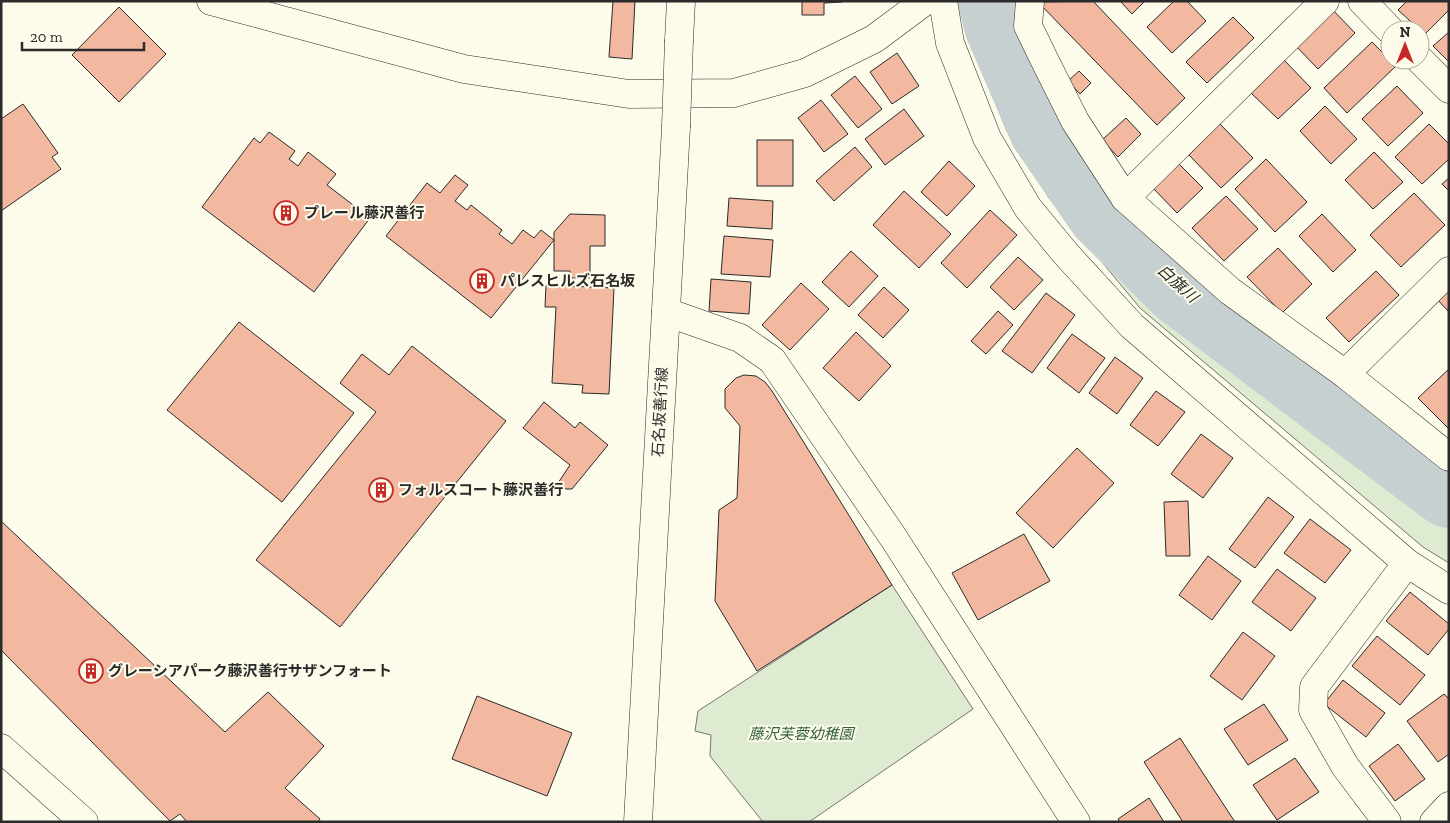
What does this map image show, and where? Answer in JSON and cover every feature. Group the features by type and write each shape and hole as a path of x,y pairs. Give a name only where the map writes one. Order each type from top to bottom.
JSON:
{"street":[{"path":"211,1 464,69 629,94 734,93 805,73 874,39 925,1"},
{"name":"石名坂善行線","path":"638,822 676,127 681,1"},
{"path":"943,1 950,43 987,138 1028,208 1066,254 1132,326 1407,563 1449,590"},
{"path":"1030,1 1028,26 1075,122 1125,198 1230,290 1345,374 1449,458"},
{"path":"1125,198 1325,1"},
{"path":"1362,1 1380,20"},
{"path":"1430,70 1449,90"},
{"path":"1345,374 1449,272"},
{"path":"666,312 740,338 772,360 893,537 1076,822"},
{"path":"1387,822 1345,766 1313,710 1314,687 1407,563"},
{"path":"1,748 84,822"},
{"path":"1434,822 1449,806"}],"green space":[{"path":"981,1 1002,62 1035,134 1093,223 1173,301 1449,515 1449,563 1423,547 1140,308 1049,198 1007,131 964,27 965,9"},
{"name":"藤沢芙蓉幼稚園","path":"892,585 973,709 809,822 763,822 710,756 711,735 695,731 698,711"}],"building":[{"path":"613,1 635,1 632,59 609,57"},
{"path":"802,1 842,2 824,3 824,15 802,15"},
{"path":"1093,1 1185,98 1157,125 1038,2"},
{"path":"1120,1 1145,1 1132,14"},
{"path":"1174,1 1187,1 1206,21 1172,53 1147,27"},
{"path":"1407,1 1449,1 1449,10 1430,29 1430,20 1409,20 1398,10"},
{"path":"119,7 166,54 119,102 72,55"},
{"path":"1331,8 1355,33 1318,69 1294,44"},
{"path":"1233,17 1254,38 1207,83 1186,62"},
{"path":"1449,32 1449,62 1433,46"},
{"path":"1372,42 1380,50 1380,70 1392,70 1347,113 1324,88"},
{"path":"897,53 919,86 892,104 870,72"},
{"path":"1284,60 1311,88 1278,119 1250,92"},
{"path":"1079,71 1091,83 1080,94 1068,81"},
{"path":"855,76 882,109 858,128 831,95"},
{"path":"1397,86 1423,113 1388,146 1362,119"},
{"path":"821,100 848,134 824,152 798,118"},
{"path":"23,104 58,153 52,157 61,169 1,211 1,119"},
{"path":"1325,106 1357,139 1331,164 1300,131"},
{"path":"904,109 924,136 885,165 865,139"},
{"path":"1126,118 1141,134 1118,157 1102,140"},
{"path":"1220,124 1253,158 1221,188 1189,155"},
{"path":"1429,124 1449,144 1449,159 1422,184 1395,157"},
{"name":"プレール藤沢善行","path":"269,132 295,151 289,159 298,166 308,152 336,174 327,185 370,218 314,292 202,207 254,138 260,143"},
{"path":"757,140 793,140 793,186 757,186"},
{"path":"855,147 872,167 834,201 816,181"},
{"path":"1374,152 1403,182 1373,209 1345,180"},
{"path":"1266,159 1307,202 1275,232 1235,189"},
{"path":"949,161 975,186 947,216 921,192"},
{"path":"1178,163 1203,188 1177,213 1152,187"},
{"name":"パレスヒルズ石名坂","path":"455,175 468,185 455,201 467,210 471,205 502,230 499,234 512,244 523,230 534,238 541,230 554,240 491,318 386,236 427,183 440,193"},
{"path":"1449,178 1449,191 1442,184"},
{"path":"904,191 951,234 919,268 873,225"},
{"path":"1414,193 1445,225 1401,267 1370,235"},
{"path":"1226,196 1258,229 1224,261 1192,228"},
{"path":"729,198 773,201 772,229 727,226"},
{"path":"990,210 1017,235 967,288 941,263"},
{"path":"570,214 605,215 605,246 590,246 590,278 570,278 570,271 554,271 554,232"},
{"path":"1322,214 1356,250 1333,272 1299,236"},
{"path":"724,236 773,240 770,277 721,274"},
{"path":"1278,248 1312,284 1282,313 1247,277"},
{"path":"851,251 878,276 849,307 822,282"},
{"path":"1018,257 1043,280 1014,310 990,287"},
{"path":"1376,271 1399,295 1349,342 1326,318"},
{"path":"711,279 751,282 749,314 709,311"},
{"path":"801,283 829,309 790,350 762,325"},
{"path":"1449,284 1449,312 1435,297"},
{"path":"546,285 614,288 609,394 582,393 583,385 552,383 556,307 545,307"},
{"path":"884,287 909,310 883,338 858,315"},
{"path":"1046,293 1075,315 1032,373 1002,351"},
{"path":"998,311 1013,325 986,354 971,341"},
{"path":"239,322 354,413 282,502 167,410"},
{"path":"856,332 891,366 859,401 823,368"},
{"path":"1072,334 1105,358 1079,393 1047,368"},
{"name":"フォルスコート藤沢善行","path":"412,346 506,421 340,627 256,560 376,412 340,383 362,354 389,375"},
{"path":"1115,357 1143,378 1117,414 1089,393"},
{"path":"1449,369 1449,429 1418,398"},
{"path":"744,375 756,376 765,382 772,391 892,585 757,671 715,601 719,510 737,498 740,426 725,408 725,389 736,378"},
{"path":"1156,391 1185,412 1158,446 1130,425"},
{"path":"544,402 575,428 580,422 608,445 572,489 566,489 558,483 570,465 523,428"},
{"path":"1201,434 1233,458 1203,498 1171,474"},
{"path":"1077,448 1114,483 1053,548 1016,513"},
{"path":"1268,497 1294,517 1255,568 1229,549"},
{"path":"1188,501 1190,556 1166,556 1164,502"},
{"path":"1310,519 1351,550 1325,583 1284,553"},
{"name":"グレーシアパーク藤沢善行サザンフォート","path":"1,521 225,732 268,692 324,746 285,788 320,819 318,822 187,822 180,814 170,821 1,650"},
{"path":"1024,534 1050,581 978,620 952,573"},
{"path":"1208,556 1241,581 1212,620 1179,595"},
{"path":"1277,569 1316,598 1291,631 1252,602"},
{"path":"1410,592 1449,624 1449,629 1428,655 1386,621"},
{"path":"1243,632 1275,656 1242,700 1210,676"},
{"path":"1377,636 1425,675 1400,705 1352,666"},
{"path":"1343,680 1385,713 1366,737 1324,704"},
{"path":"1444,694 1449,699 1449,754 1438,762 1407,721"},
{"path":"477,696 572,733 547,796 452,759"},
{"path":"1264,704 1288,740 1248,765 1224,729"},
{"path":"1180,738 1235,822 1183,822 1144,762"},
{"path":"1398,744 1425,779 1395,801 1369,766"},
{"path":"1295,758 1319,792 1277,820 1253,785"},
{"path":"1149,798 1164,822 1120,822 1118,819"}],"waterway":[{"name":"白旗川","path":"995,1 1001,25 1046,129 1104,213 1181,289 1449,491"}],"place":[{"name":"プレール藤沢善行","path":"286,213"},
{"name":"パレスヒルズ石名坂","path":"482,281"},
{"name":"フォルスコート藤沢善行","path":"381,490"},
{"name":"グレーシアパーク藤沢善行サザンフォート","path":"91,671"}]}
